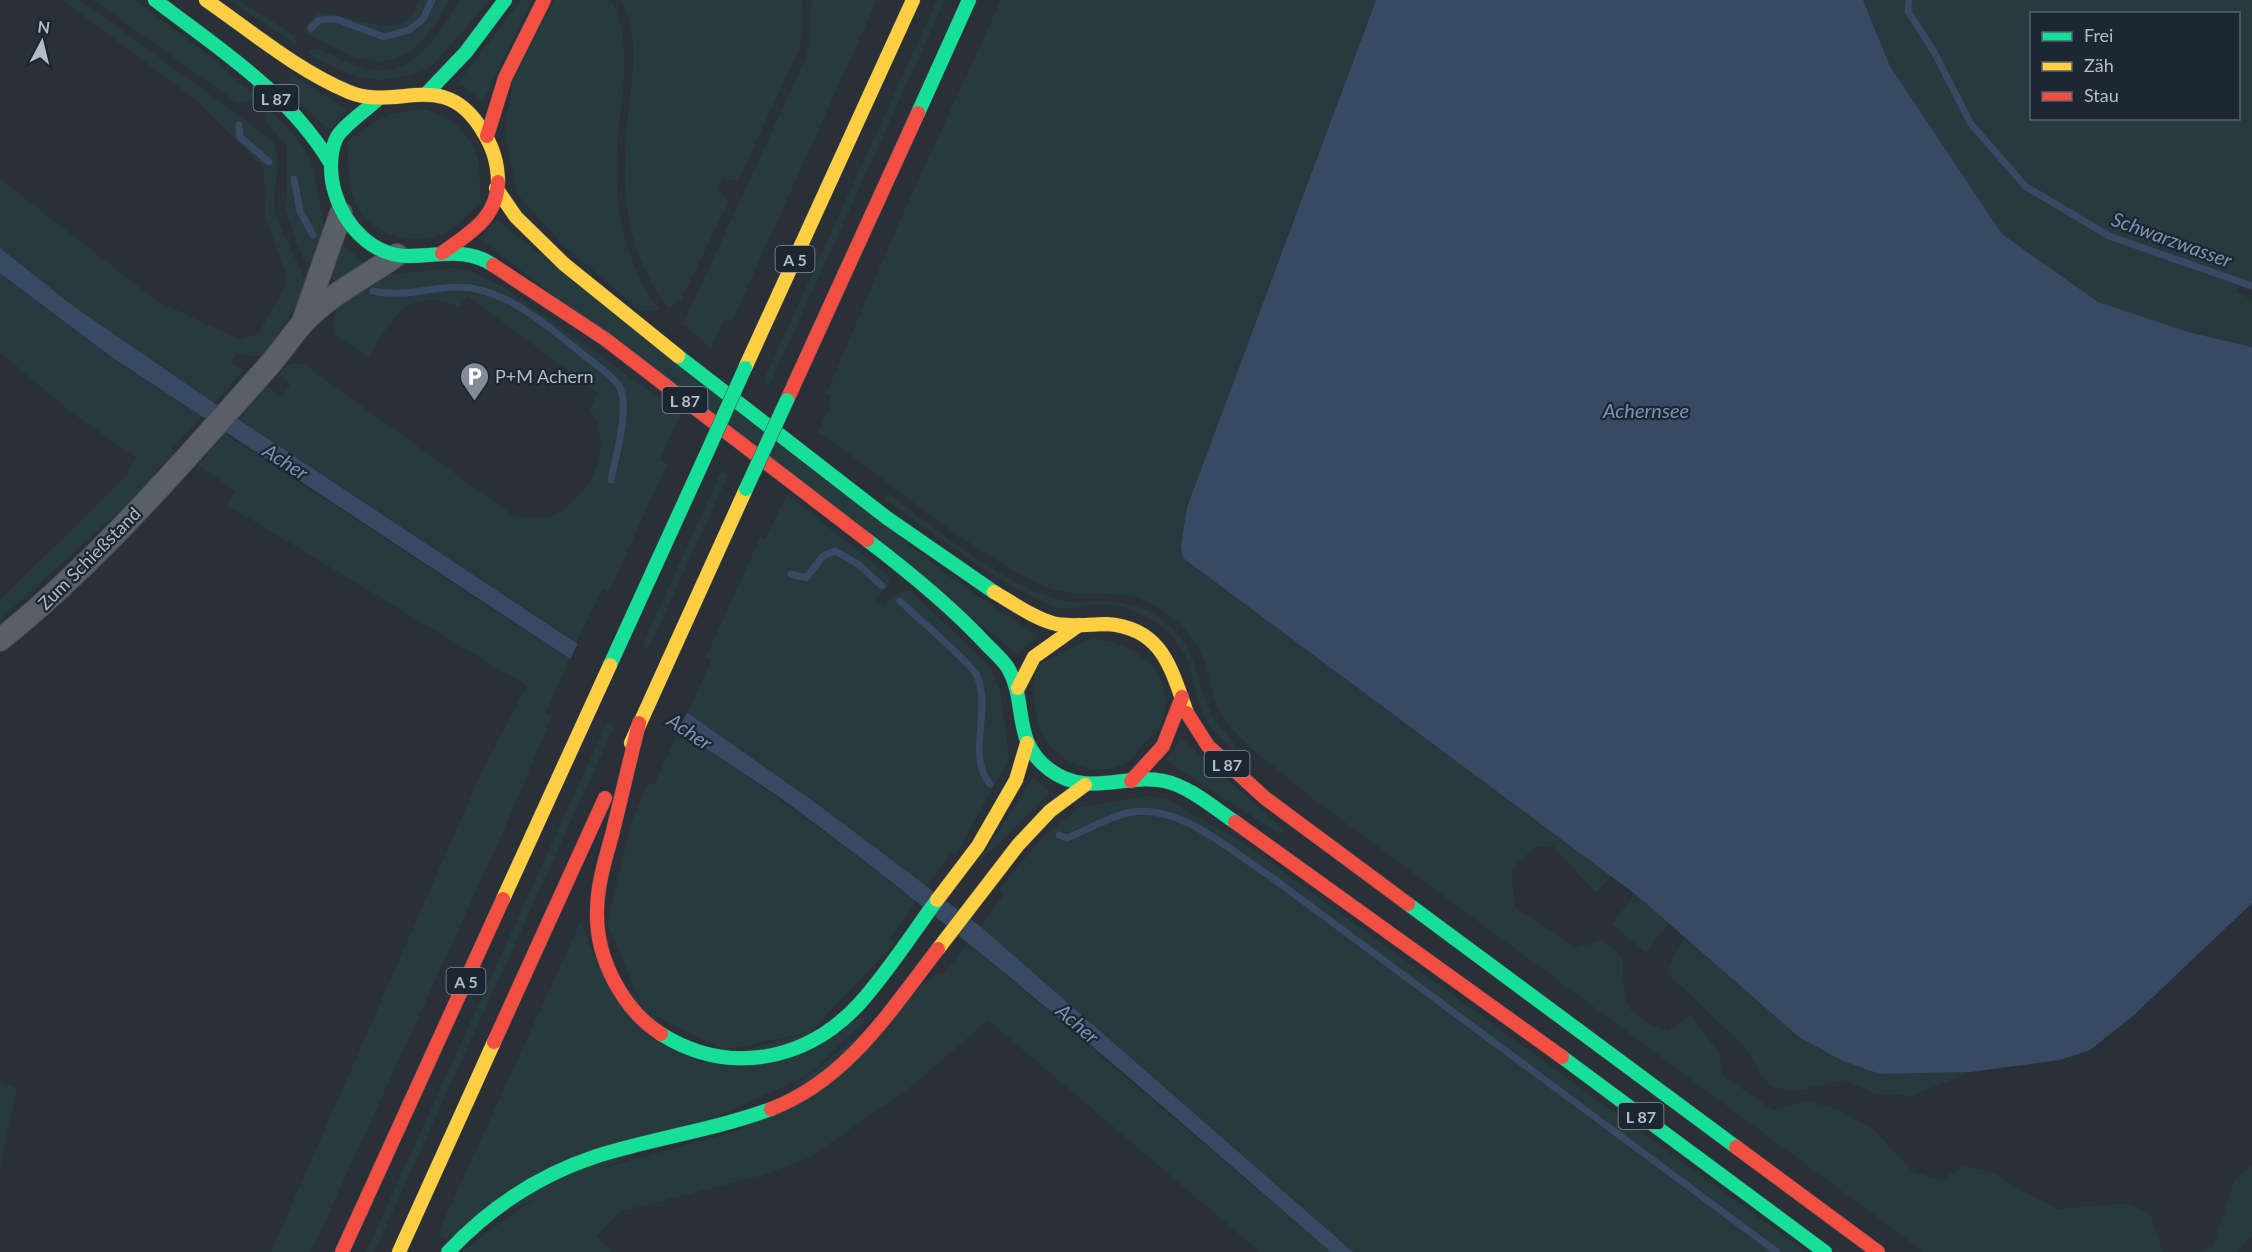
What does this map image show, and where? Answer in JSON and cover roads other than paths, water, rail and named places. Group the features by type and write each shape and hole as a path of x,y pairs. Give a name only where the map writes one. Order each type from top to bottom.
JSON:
{"main road":[{"name":"L 87","path":"155,0 294,115 321,144 331,165"},
{"name":"L 87","path":"206,0 293,60 344,90 359,96 379,98"},
{"path":"427,93 472,46 505,0"},
{"path":"487,136 505,78 544,0"},
{"name":"A 5","path":"342,1252 913,0"},
{"path":"969,0 639,723 603,872 597,924 606,965 615,986 629,1007 658,1033 690,1051 724,1059 759,1059 795,1049 829,1030 853,1009 911,937 978,846 1023,766 1027,743"},
{"path":"845,150 872,54"},
{"path":"398,93 427,93 446,98 465,109 487,136 495,164 495,201 490,213 442,253 397,255 388,253 368,243 354,231 341,213 333,186 331,165 336,138 379,98 398,93"},
{"name":"L 87","path":"496,188 522,224 581,280 910,532 977,579 1043,620 1078,625"},
{"name":"L 87","path":"442,253 474,255 487,261 605,339 915,577 992,648 1007,666 1018,688"},
{"path":"1114,623 1146,636 1170,661 1182,697 1163,746 1131,781 1105,787 1085,785 1064,779 1049,770 1027,743 1019,718 1018,688 1026,663 1032,656 1078,625 1114,623"},
{"name":"L 87","path":"1182,697 1199,734 1265,798 1878,1252"},
{"path":"399,1252 634,740"},
{"name":"L 87","path":"1131,781 1148,779 1167,782 1262,839 1825,1252"},
{"path":"448,1252 496,1209 557,1171 600,1155 744,1118 800,1095 856,1052 889,1014 981,892 1034,828 1066,798 1085,785"}],"street":[{"path":"302,323 341,213"},
{"path":"302,323 350,285 397,255"},
{"name":"Zum Schießstand","path":"0,640 45,604 179,465 257,378 302,323"}],"water":[{"name":"Achernsee","path":"1376,0 1863,0 1890,66 2002,234 2098,302 2188,332 2252,347 2252,903 2133,1016 2090,1050 2060,1060 1971,1072 1880,1074 1843,1061 1799,1037 1635,894 1183,558 1181,546 1187,507"},
{"name":"Acher","path":"0,248 73,306 214,403 576,643 688,713 817,804 981,927 1353,1252 1331,1252 988,959 775,794 109,355 0,273"}],"waterway":[{"path":"311,28 319,20 336,19 384,37 409,30 423,19 432,0"},
{"name":"Schwarzwasser","path":"1909,0 1908,11 1934,52 1971,124 2025,186 2109,236 2252,286"},
{"path":"239,125 240,137 269,162"},
{"path":"294,179 300,211 313,235"},
{"path":"373,291 405,293 459,287 494,294 527,311 603,370 619,386 623,406 621,432 611,480"},
{"path":"791,574 806,578 823,556 835,551 858,564 882,586"},
{"path":"900,601 954,650 977,676 982,703 980,760 983,772 990,784"},
{"path":"1059,835 1067,838 1107,820 1132,812 1168,815 1203,831 1267,874 1777,1252"}],"place":[{"name":"P+M Achern","path":"474,402"}]}
